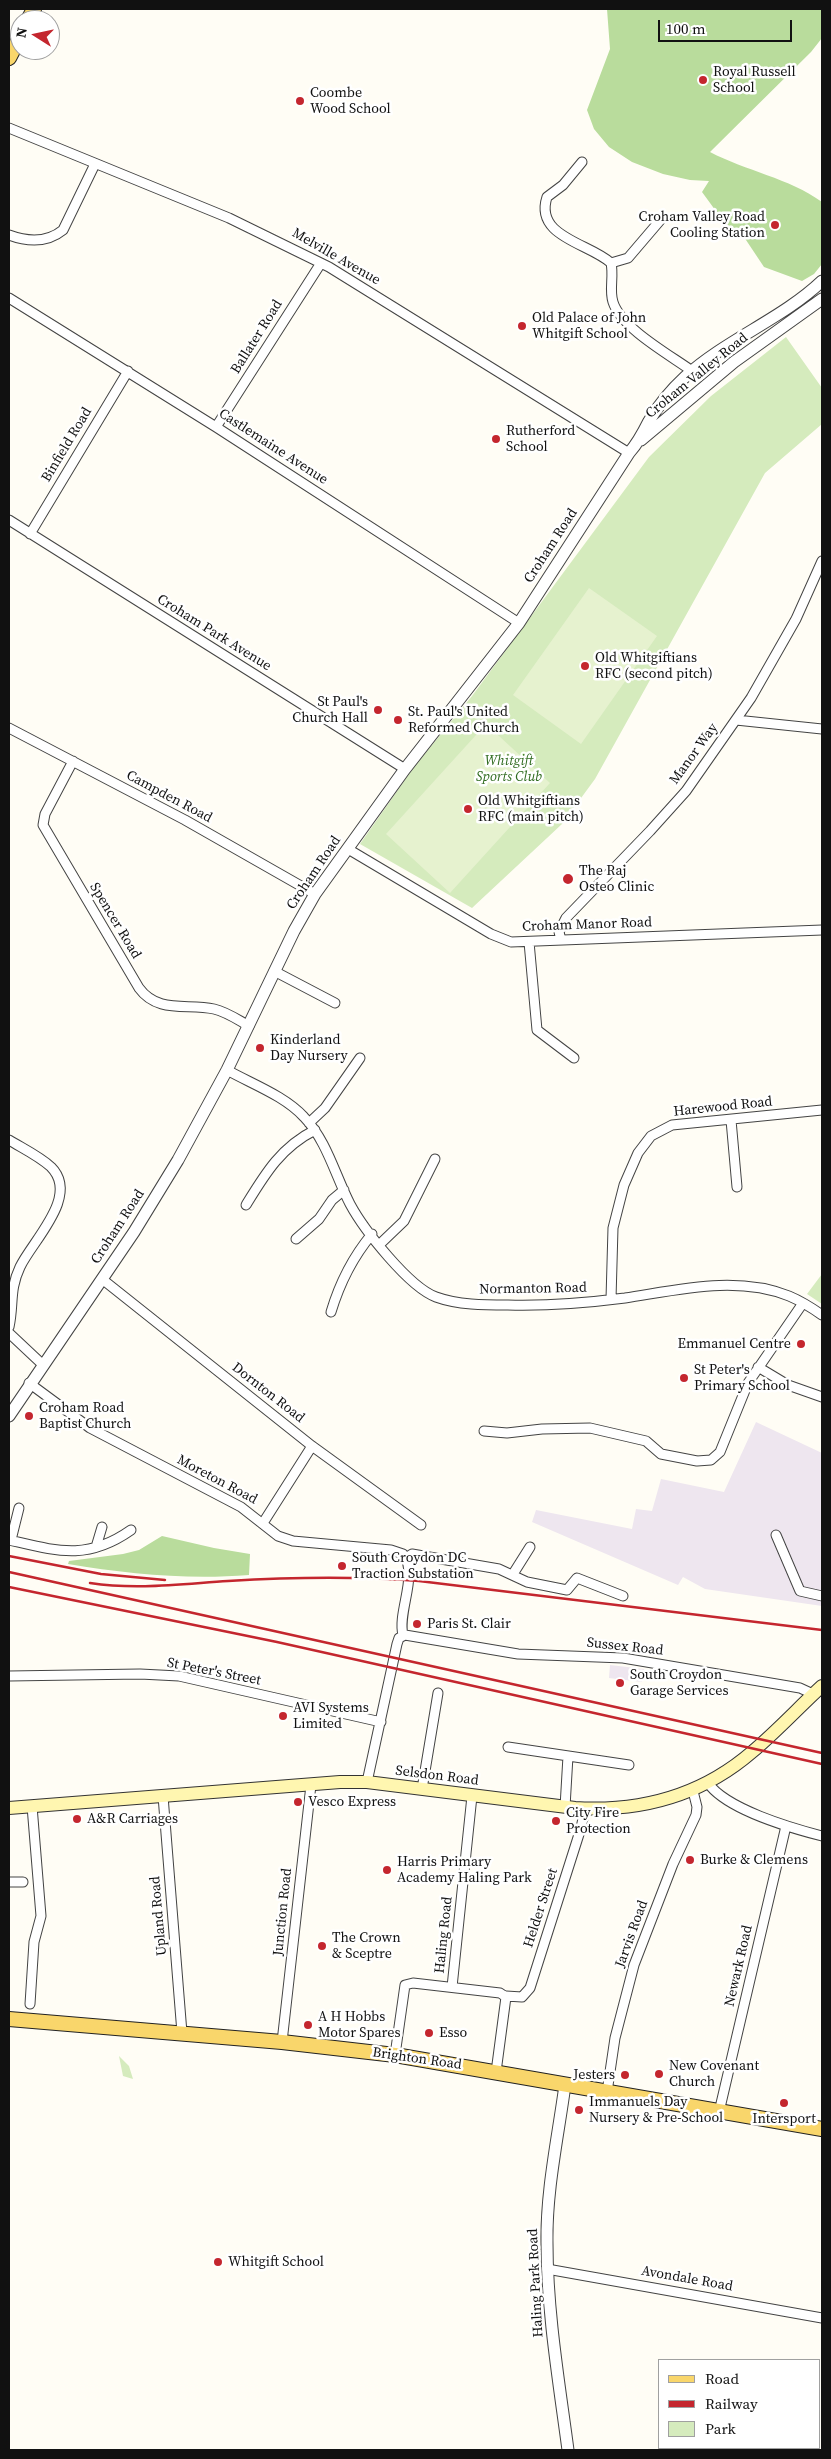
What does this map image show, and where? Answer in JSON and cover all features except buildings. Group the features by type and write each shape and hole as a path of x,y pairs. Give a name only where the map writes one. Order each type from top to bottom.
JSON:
{"main road":[{"name":"Selsdon Road","path":"9,1808 367,1782 585,1809 638,1805 693,1791 708,1783 751,1754 818,1690"},
{"name":"Brighton Road","path":"9,2019 282,2042 395,2055 822,2130"}],"street":[{"name":"Melville Avenue","path":"9,128 229,218 292,247 629,453"},
{"path":"582,162 562,185 547,197 544,213 547,222 564,237 605,257 611,263 612,300 616,309 628,324 692,371"},
{"path":"9,236 18,243 48,240 64,230 96,164"},
{"path":"611,263 628,258 662,217"},
{"name":"Ballater Road","path":"216,427 321,263"},
{"name":"Croham Valley Road","path":"666,397 692,371 718,350 802,298 822,282"},
{"name":"Castlemaine Avenue","path":"9,298 216,427 519,623"},
{"name":"Croham Valley Road","path":"640,442 734,362 822,298"},
{"name":"Binfield Road","path":"30,534 128,371"},
{"name":"Croham Road","path":"9,1416 29,1383 134,1232 163,1184 227,1070 314,894 405,769 519,623 629,453 640,442 650,420 666,397"},
{"name":"Croham Park Avenue","path":"9,520 405,769"},
{"name":"Manor Way","path":"561,940 559,932 566,918 686,791 736,720 796,619 822,561"},
{"path":"736,720 822,729"},
{"name":"Campden Road","path":"9,728 73,761 314,894"},
{"name":"Spencer Road","path":"73,761 45,814 43,825 139,988 148,1000 159,1004 217,1010 249,1026"},
{"name":"Croham Manor Road","path":"348,849 501,939 511,942 822,930"},
{"path":"529,942 537,1030 574,1058"},
{"path":"274,972 335,1003"},
{"path":"246,1205 278,1156 312,1126 360,1058"},
{"name":"Normanton Road","path":"227,1070 287,1103 312,1126 354,1209 372,1234 407,1277 426,1292 440,1298 473,1304 508,1305 611,1299 719,1286 765,1290 789,1296 822,1315"},
{"name":"Harewood Road","path":"611,1299 612,1249 616,1212 624,1185 638,1152 651,1136 672,1125 822,1110"},
{"path":"731,1120 737,1187"},
{"path":"9,1140 51,1167 59,1177 61,1189 59,1201 53,1213 16,1275 11,1296 9,1327"},
{"path":"380,1244 404,1221 435,1159"},
{"path":"296,1239 319,1219 335,1197 344,1190"},
{"path":"331,1312 339,1286 350,1264 372,1234"},
{"name":"Dornton Road","path":"102,1279 312,1446 421,1525"},
{"path":"484,1431 507,1433 542,1429 590,1428 646,1441 661,1454 707,1461 715,1458 720,1452 740,1398 758,1367 803,1303"},
{"path":"9,1333 42,1364"},
{"path":"758,1367 788,1385 822,1397"},
{"name":"Moreton Road","path":"29,1383 90,1428 241,1506 281,1537 293,1541 392,1550 402,1553 406,1558"},
{"path":"266,1526 312,1446"},
{"path":"19,1508 10,1540 68,1552 114,1542 131,1530"},
{"path":"96,1547 102,1527"},
{"path":"776,1535 800,1591 822,1596"},
{"path":"513,1574 530,1547"},
{"path":"367,1782 397,1644 403,1635 402,1623 409,1572 406,1558 412,1554 499,1569 527,1582 567,1590 577,1578 623,1596"},
{"name":"Sussex Road","path":"403,1635 518,1654 623,1658 818,1690"},
{"name":"St Peter's Street","path":"9,1676 140,1674 179,1676 381,1722"},
{"path":"422,1789 438,1693"},
{"path":"508,1747 629,1765"},
{"path":"565,1807 568,1756"},
{"path":"708,1783 723,1798 786,1826 822,1836"},
{"name":"Junction Road","path":"282,2042 311,1785"},
{"name":"Jarvis Road","path":"607,2092 615,2038 634,1966 673,1864 696,1815 697,1807 693,1791"},
{"name":"Upland Road","path":"163,1796 182,2033"},
{"name":"Haling Road","path":"452,1987 472,1796"},
{"path":"30,2004 34,1942 41,1916 32,1806"},
{"name":"Helder Street","path":"506,1996 522,1997 530,1988 585,1809"},
{"name":"Newark Road","path":"719,2112 786,1826"},
{"path":"9,1882 23,1882"},
{"name":"Haling Road","path":"395,2055 405,1985 414,1982 500,1993 506,1996"},
{"path":"496,2072 506,1996"},
{"name":"Haling Park Road","path":"565,2085 547,2231 554,2346 568,2450"},
{"name":"Avondale Road","path":"548,2269 822,2318"}],"shaded area":[{"path":"756,1422 822,1453 822,1606 705,1589 683,1577 678,1585 532,1522 536,1510 632,1529 636,1509 652,1511 661,1479 724,1492"},
{"path":"610,1665 644,1669 642,1682 609,1678"}],"green space":[{"path":"607,9 822,9 822,38 811,52 710,152 796,187 822,202 822,264 814,274 802,281 764,267 744,237 729,229 702,192 709,181 690,180 663,174 632,162 609,147 594,129 587,110 610,49"},
{"name":"Whitgift Sports Club","path":"786,337 822,388 822,424 765,473 595,779 562,824 472,908 360,844 414,767 472,696 649,457 711,396"},
{"name":"Old Whitgiftians RFC (second pitch)","path":"589,588 657,636 581,744 513,695"},
{"name":"Old Whitgiftians RFC (main pitch)","path":"486,724 550,783 450,893 386,834"},
{"path":"822,1274 822,1304 807,1294"},
{"path":"162,1536 250,1554 249,1575 203,1577 158,1575 68,1564 69,1561 139,1550"},
{"path":"119,2056 129,2066 133,2079 123,2076"}],"railway":[{"path":"9,1556 101,1574 165,1580"},
{"path":"9,1572 822,1753"},
{"path":"90,1583 141,1586 300,1578 395,1579 822,1630"},
{"path":"9,1587 277,1642 822,1764"}],"place":[{"name":"Royal Russell School","path":"703,80"},
{"name":"Coombe Wood School","path":"300,101"},
{"name":"Croham Valley Road Cooling Station","path":"775,225"},
{"name":"Old Palace of John Whitgift School","path":"522,326"},
{"name":"Rutherford School","path":"496,439"},
{"name":"Old Whitgiftians RFC (second pitch)","path":"585,666"},
{"name":"St Paul's Church Hall","path":"378,710"},
{"name":"St. Paul's United Reformed Church","path":"398,720"},
{"name":"Old Whitgiftians RFC (main pitch)","path":"468,809"},
{"name":"The Raj Osteo Clinic","path":"568,879"},
{"name":"Kinderland Day Nursery","path":"260,1048"},
{"name":"Emmanuel Centre","path":"801,1344"},
{"name":"St Peter's Primary School","path":"684,1378"},
{"name":"Croham Road Baptist Church","path":"29,1416"},
{"name":"South Croydon DC Traction Substation","path":"342,1566"},
{"name":"Paris St. Clair","path":"417,1624"},
{"name":"South Croydon Garage Services","path":"620,1683"},
{"name":"AVI Systems Limited","path":"283,1716"},
{"name":"Vesco Express","path":"298,1802"},
{"name":"A&R Carriages","path":"77,1819"},
{"name":"City Fire Protection","path":"556,1821"},
{"name":"Burke & Clemens","path":"690,1860"},
{"name":"Harris Primary Academy Haling Park","path":"387,1870"},
{"name":"The Crown & Sceptre","path":"322,1946"},
{"name":"A H Hobbs Motor Spares","path":"308,2025"},
{"name":"Esso","path":"429,2033"},
{"name":"New Covenant Church","path":"659,2074"},
{"name":"Jesters","path":"625,2075"},
{"name":"Intersport","path":"784,2103"},
{"name":"Immanuels Day Nursery & Pre-School","path":"579,2110"},
{"name":"Whitgift School","path":"218,2262"}]}
